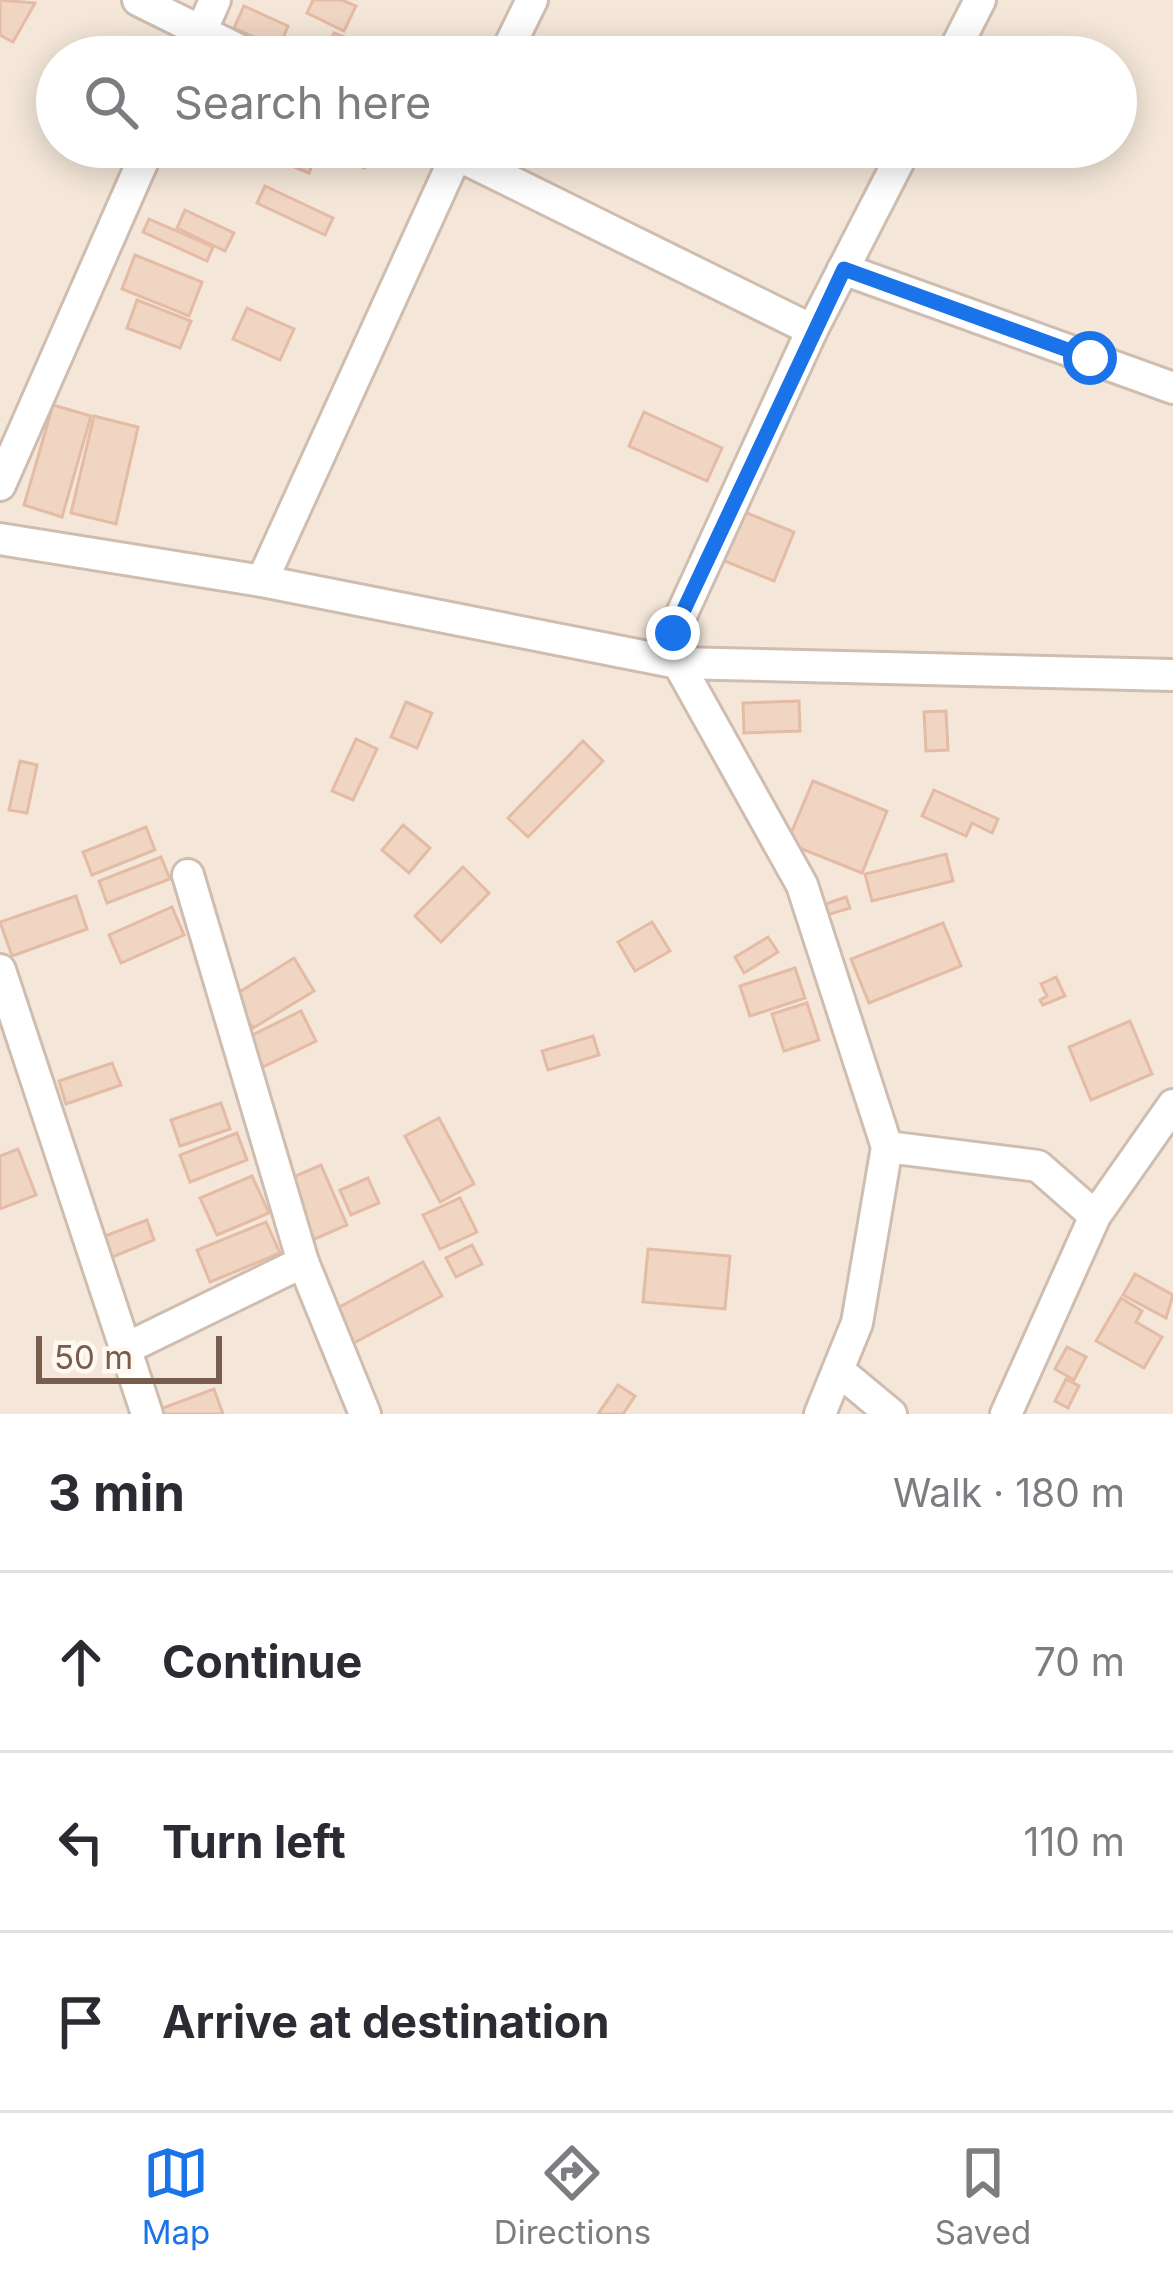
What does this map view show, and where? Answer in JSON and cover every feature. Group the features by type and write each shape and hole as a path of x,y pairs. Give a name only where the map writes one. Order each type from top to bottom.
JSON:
{"street":[{"path":"138,0 184,36"},
{"path":"199,36 215,0"},
{"path":"514,36 532,0"},
{"path":"962,36 980,0"},
{"path":"0,485 139,168"},
{"path":"262,581 445,168"},
{"path":"489,168 812,330"},
{"path":"820,1414 857,1322 887,1147 802,885 678,663 673,633 812,330 895,168"},
{"path":"844,269 1173,388"},
{"path":"0,539 262,581 678,663 1173,675"},
{"path":"188,874 303,1262 365,1414"},
{"path":"0,970 14,1068 147,1414"},
{"path":"1006,1414 1095,1216 1173,1105"},
{"path":"887,1147 1038,1166 1095,1216"},
{"path":"124,1349 303,1262"},
{"path":"838,1370 891,1414"}],"shaded area":[{"path":"0,0 1173,0 1173,1414 0,1414"}],"building":[{"path":"0,0 35,3 13,42 0,35"},
{"path":"313,0 342,0 356,6 344,31 307,13"},
{"path":"244,6 288,26 284,36 252,36 234,28"},
{"path":"265,186 333,218 325,235 257,203"},
{"path":"185,210 234,233 225,251 177,228"},
{"path":"149,219 213,247 207,261 143,232"},
{"path":"135,255 202,282 189,316 122,289"},
{"path":"137,300 191,321 180,348 127,328"},
{"path":"247,308 294,329 280,360 233,339"},
{"path":"53,405 91,416 62,517 24,505"},
{"path":"644,412 722,448 707,481 629,446"},
{"path":"94,416 138,427 116,524 71,513"},
{"path":"742,511 794,532 774,581 722,560"},
{"path":"799,701 800,731 744,733 743,703"},
{"path":"406,702 432,713 417,748 391,737"},
{"path":"946,711 948,750 926,751 924,712"},
{"path":"356,739 377,749 353,800 332,791"},
{"path":"583,741 603,761 528,837 508,818"},
{"path":"20,761 37,765 27,813 9,810"},
{"path":"813,781 887,811 862,873 787,843"},
{"path":"934,790 998,819 992,833 972,823 966,836 922,816"},
{"path":"403,825 430,848 409,873 382,850"},
{"path":"146,827 155,850 92,875 83,852"},
{"path":"946,854 953,881 872,901 865,874"},
{"path":"161,857 170,879 107,903 99,881"},
{"path":"463,867 489,893 441,942 415,916"},
{"path":"76,896 87,929 12,956 0,922"},
{"path":"846,897 850,908 827,915 823,905"},
{"path":"172,907 184,935 121,963 109,935"},
{"path":"652,922 670,951 635,971 618,942"},
{"path":"943,923 961,966 869,1003 851,959"},
{"path":"768,937 778,952 744,973 735,957"},
{"path":"294,958 314,991 253,1028 233,996"},
{"path":"795,968 805,998 750,1016 740,986"},
{"path":"1056,977 1065,996 1043,1005 1040,1000 1047,996 1041,984"},
{"path":"807,1003 819,1040 784,1051 772,1014"},
{"path":"301,1011 316,1041 263,1067 248,1037"},
{"path":"1130,1021 1152,1074 1091,1100 1069,1047"},
{"path":"593,1036 599,1055 548,1070 542,1051"},
{"path":"112,1063 121,1085 66,1104 59,1081"},
{"path":"221,1103 230,1129 180,1146 171,1120"},
{"path":"439,1118 474,1184 440,1202 405,1136"},
{"path":"237,1133 247,1160 190,1182 180,1155"},
{"path":"18,1149 36,1195 0,1209 0,1156"},
{"path":"321,1165 347,1225 310,1241 284,1181"},
{"path":"252,1176 269,1213 217,1235 200,1198"},
{"path":"368,1178 379,1203 351,1215 340,1190"},
{"path":"460,1198 477,1232 440,1249 423,1215"},
{"path":"147,1220 154,1240 110,1258 102,1237"},
{"path":"266,1222 280,1253 210,1282 197,1250"},
{"path":"472,1245 482,1264 456,1277 446,1258"},
{"path":"648,1249 730,1256 725,1309 643,1302"},
{"path":"423,1262 442,1296 350,1345 332,1311"},
{"path":"1135,1274 1173,1295 1166,1318 1123,1295"},
{"path":"1121,1298 1142,1311 1136,1322 1162,1337 1144,1368 1096,1341"},
{"path":"1067,1347 1086,1357 1074,1380 1055,1369"},
{"path":"1066,1379 1079,1386 1068,1408 1055,1401"},
{"path":"618,1385 635,1396 623,1414 598,1414"},
{"path":"214,1389 223,1414 162,1414 160,1409"}],"route":[{"path":"673,633 844,269 1090,358"}]}
